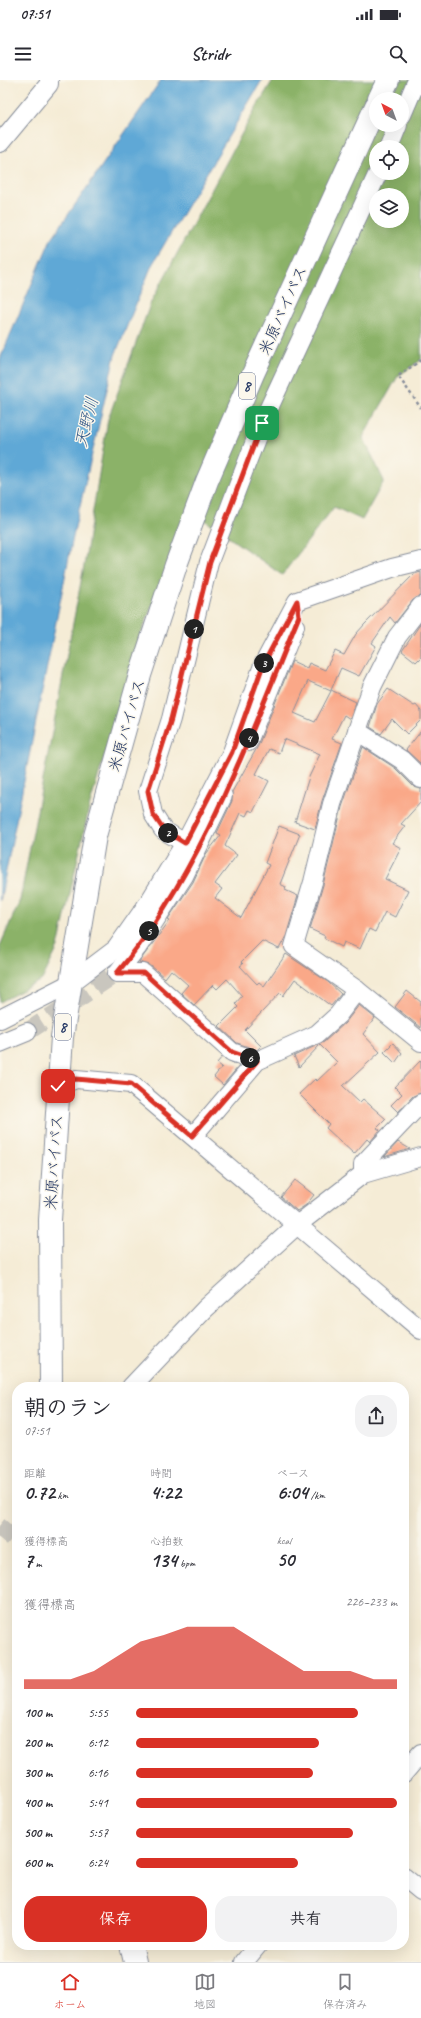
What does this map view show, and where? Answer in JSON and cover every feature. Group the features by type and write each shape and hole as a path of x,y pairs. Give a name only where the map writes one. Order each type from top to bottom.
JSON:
{"highway":[{"path":"382,92 388,80"},
{"name":"米原バイパス","path":"51,1382 50,1220 58,1086 62,1037 95,836 140,675 176,565 207,480 253,374 369,121"},
{"path":"132,1950 135,1962"}],"street":[{"path":"0,143 50,84 49,80"},
{"path":"409,99 417,80"},
{"path":"185,843 164,830 153,814 148,791 171,719 210,562 262,423 375,180"},
{"path":"0,1020 71,983 116,949 149,902 185,843 232,752 263,665 297,601 392,568 421,561"},
{"path":"257,1061 232,1052 144,973 117,973 137,948 187,870 241,758 256,722 299,616 297,601"},
{"path":"421,606 397,637 372,687 332,804 313,882 294,946 357,990 421,1042"},
{"path":"357,731 402,760 421,779"},
{"path":"192,1136 257,1061 317,1034 338,1015 357,990"},
{"path":"0,1043 27,1032"},
{"path":"58,1086 76,1079 131,1084 421,1330"},
{"path":"363,1174 363,1164 421,1103"},
{"path":"136,1382 205,1309 297,1225 363,1174 421,1157"},
{"path":"409,1767 421,1753"},
{"path":"409,1881 421,1892"},
{"path":"244,1962 254,1950"}],"path":[{"path":"421,360 398,376 421,408"}],"green space":[{"path":"273,80 421,80 421,360 398,376 363,437 384,481 362,520 334,507 282,575 189,509 140,637 90,804 58,947 42,980 0,1002 0,946 20,900 84,566 108,419 151,302 254,111"}],"water":[{"name":"天野川","path":"161,80 262,80 152,265 115,355 75,527 0,901 0,359 50,241"}],"building":[{"path":"421,572 421,596 413,600 395,623 390,617 372,643 376,646 359,676 341,668 331,690 356,702 350,719 344,715 332,739 342,743 322,801 315,829 295,822 309,777 320,754 284,739 279,753 269,749 256,774 269,781 253,812 249,810 246,816 240,813 225,846 237,855 215,884 222,889 215,898 241,918 269,865 265,863 279,826 300,834 280,884 286,887 285,890 298,896 286,936 279,949 262,941 241,962 243,964 240,966 257,984 259,982 264,986 286,954 328,982 341,994 331,1006 295,979 283,996 280,993 245,1030 261,1046 257,1050 237,1043 219,1026 238,1007 235,1004 242,996 227,979 217,989 213,985 194,1005 181,993 188,985 171,970 165,978 150,965 139,962 170,920 168,919 193,882 206,854 221,835 217,833 232,801 232,792 258,746 292,661 307,668 309,663 325,670 335,651 344,655 356,634 414,574","holes":["308,681 331,691 315,722 294,713"]},
{"path":"421,623 421,657 416,662 402,651"},
{"path":"388,689 414,706 416,705 421,711 421,720 407,734 392,719 381,734 370,727 377,704"},
{"path":"421,731 421,764 406,750"},
{"path":"363,747 395,768 414,787 421,789 421,802 401,824 405,826 392,843 401,848 385,879 408,890 395,917 385,912 375,932 369,929 360,949 344,942 342,947 324,938 325,936 310,929 323,885 342,807"},
{"path":"407,991 421,1002 421,1028 395,1007"},
{"path":"359,1005 375,1018 363,1034 380,1052 343,1086 360,1102 363,1099 386,1119 377,1128 380,1130 370,1142 367,1139 354,1154 326,1128 329,1124 299,1094 315,1079 317,1081 337,1062 320,1045 299,1067 294,1056 324,1042 345,1023"},
{"path":"393,1043 402,1053 395,1063 384,1052"},
{"path":"222,1057 239,1066 223,1085 214,1077 222,1067 217,1063"},
{"path":"421,1060 421,1093 413,1096 398,1112 391,1105 402,1094 395,1087"},
{"path":"398,1142 410,1149 384,1157"},
{"path":"295,1180 314,1195 306,1205 297,1211 281,1197"}],"tunnel":[{"path":"27,1032 117,973"},
{"path":"0,1539 12,1524"}],"route":[{"path":"58,1086 76,1079 131,1084 192,1136 257,1061 232,1052 185,1008 144,973 117,973 137,948 184,876 241,758 299,616 297,601 263,665 232,752 185,843 176,839 164,830 153,814 148,791 171,719 210,562 262,423"}]}
